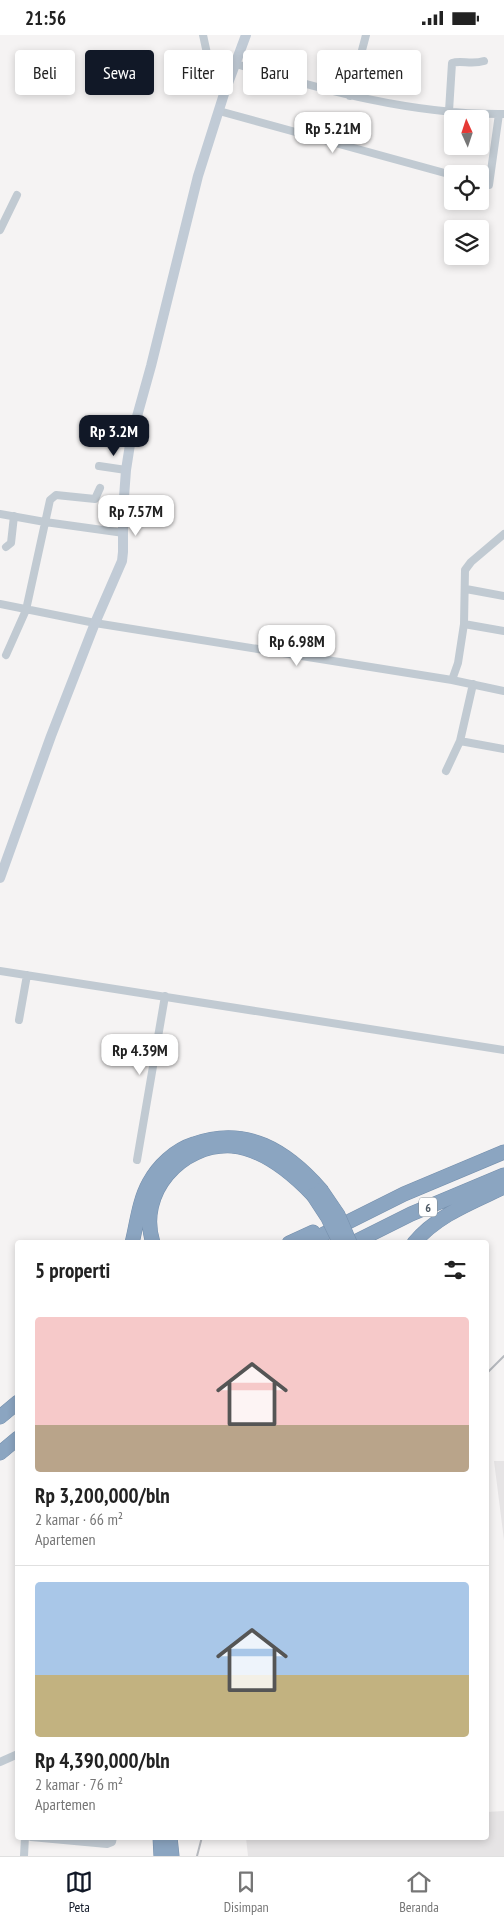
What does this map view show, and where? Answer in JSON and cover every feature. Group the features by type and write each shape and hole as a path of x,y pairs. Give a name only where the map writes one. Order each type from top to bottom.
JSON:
{"highway":[{"path":"133,1240 140,1206 149,1182 171,1156 185,1147 202,1141 229,1136 242,1137 274,1149 309,1176 339,1240"},
{"path":"152,1240 149,1222 150,1210 160,1183 172,1169 193,1154 231,1146 262,1155 317,1193 338,1215 350,1240"},
{"name":"6","path":"312,1240 404,1194 504,1153"},
{"name":"6","path":"358,1240 411,1214 504,1175"},
{"path":"417,1240 430,1227 446,1216 504,1187"},
{"path":"295,1240 404,1194"},
{"path":"0,1417 15,1405"},
{"path":"0,1426 15,1415"},
{"path":"0,1453 15,1441"},
{"path":"160,1840 162,1856"},
{"path":"170,1840 172,1856"}],"main road":[{"path":"233,72 246,35"},
{"path":"0,878 51,736 95,623 122,561 126,470 131,438 200,172 224,95"}],"street":[{"path":"203,35 206,50"},
{"path":"350,96 366,35"},
{"path":"449,110 452,63 484,61"},
{"path":"236,64 350,96 444,111"},
{"path":"219,111 444,173"},
{"path":"489,185 501,114"},
{"path":"0,230 18,195"},
{"path":"99,467 126,470"},
{"path":"6,655 26,610 50,500 53,497 95,499 100,487"},
{"path":"0,513 45,522 124,533"},
{"path":"6,547 11,543 14,516"},
{"path":"452,680 458,663 464,624 466,589 464,577 466,567 504,535"},
{"path":"466,589 504,596"},
{"path":"0,604 95,623 452,680 504,691"},
{"path":"464,624 504,631"},
{"path":"446,771 460,741 474,684"},
{"path":"460,741 504,749"},
{"path":"0,971 504,1050"},
{"path":"19,1020 27,975"},
{"path":"137,1160 164,996"},
{"path":"0,1762 15,1755"},
{"path":"24,1840 24,1856"},
{"path":"83,1840 109,1843 113,1840"}],"shaded area":[{"path":"494,1461 504,1461 504,1540"},
{"path":"504,1811 504,1856 248,1856 246,1840 489,1840 489,1812"}],"railway":[{"path":"489,1371 504,1356"},
{"path":"197,1856 201,1840"}]}
